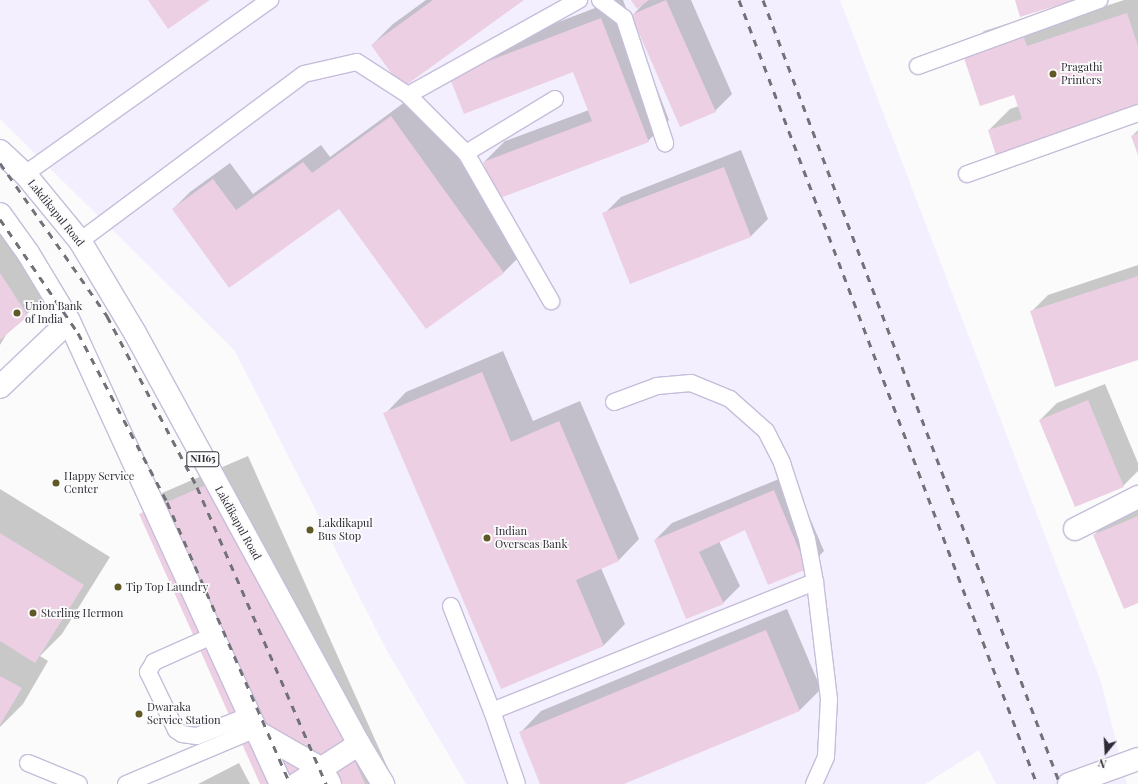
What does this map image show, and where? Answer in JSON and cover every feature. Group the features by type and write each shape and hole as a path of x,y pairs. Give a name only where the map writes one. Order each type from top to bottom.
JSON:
{"main road":[{"name":"Lakdikapul Road","path":"0,151 25,174 80,241 135,333 359,744 383,784"},
{"path":"0,214 28,253 69,321 251,723 281,784"},
{"path":"0,387 69,321"},
{"path":"1075,529 1138,497"},
{"path":"251,723 326,776"},
{"path":"297,784 326,776 359,744"},
{"path":"1069,784 1130,761"}],"lane":[{"path":"25,174 270,0"},
{"path":"408,95 579,0"},
{"path":"600,0 624,18 665,143"},
{"path":"918,66 1099,0"},
{"path":"80,241 304,74 357,62 408,95 466,153 551,301"},
{"path":"466,153 555,99"},
{"path":"967,174 1138,113"},
{"path":"614,402 657,386 691,383 730,398 766,431 782,463 807,539 815,582 829,699 826,757 814,784"},
{"path":"492,711 815,582"},
{"path":"451,606 492,711 517,784"},
{"path":"212,636 154,662 148,672 176,730 182,734 197,736 251,723"},
{"path":"126,784 251,723"},
{"path":"28,763 79,784"}],"shaded area":[{"path":"0,0 840,0 1101,682 1127,784 996,784 979,750 925,784 466,784 387,651 235,351 0,119"}],"building":[{"path":"148,0 210,0 168,29"},
{"path":"433,0 524,0 402,88 371,45"},
{"path":"631,0 649,0 637,9"},
{"path":"666,0 716,112 680,127 631,15"},
{"path":"1015,0 1075,0 1020,17"},
{"name":"Pragathi Printers","path":"1127,13 1138,46 1138,108 996,155 988,130 1022,119 1014,95 980,106 962,52 1022,32 1027,46"},
{"path":"601,18 649,142 497,199 483,162 592,121 573,72 464,114 449,76"},
{"path":"391,116 504,273 426,329 339,209 229,288 172,209 213,179 236,210 303,162 312,173"},
{"path":"1138,133 1138,155 1131,136"},
{"path":"724,167 751,237 630,284 602,213"},
{"path":"0,273 28,316 0,340"},
{"path":"1138,276 1138,360 1055,387 1030,311"},
{"path":"482,372 511,442 559,421 619,561 576,580 604,646 501,689 383,413"},
{"path":"1088,400 1124,487 1075,507 1039,420"},
{"path":"227,476 365,784 260,784 139,514"},
{"path":"774,490 807,569 768,585 745,530 699,552 724,604 686,619 654,540"},
{"path":"1138,516 1138,603 1124,609 1093,535"},
{"name":"Sterling Hermon","path":"0,533 84,585 35,663 0,641"},
{"path":"766,630 800,711 624,784 540,784 519,732"},
{"path":"0,676 22,688 0,725"}],"railway":[{"path":"739,0 1037,784"},
{"path":"763,0 1060,784"},
{"path":"0,163 107,316 197,487 326,784"},
{"path":"0,219 78,333 167,502 290,784"}],"place":[{"name":"Pragathi Printers","path":"1053,74"},
{"name":"Union Bank of India","path":"17,313"},
{"name":"Happy Service Center","path":"56,483"},
{"name":"Lakdikapul Bus Stop","path":"310,530"},
{"name":"Indian Overseas Bank","path":"487,538"},
{"name":"Tip Top Laundry","path":"118,587"},
{"name":"Sterling Hermon","path":"33,613"},
{"name":"Dwaraka Service Station","path":"139,714"}]}
